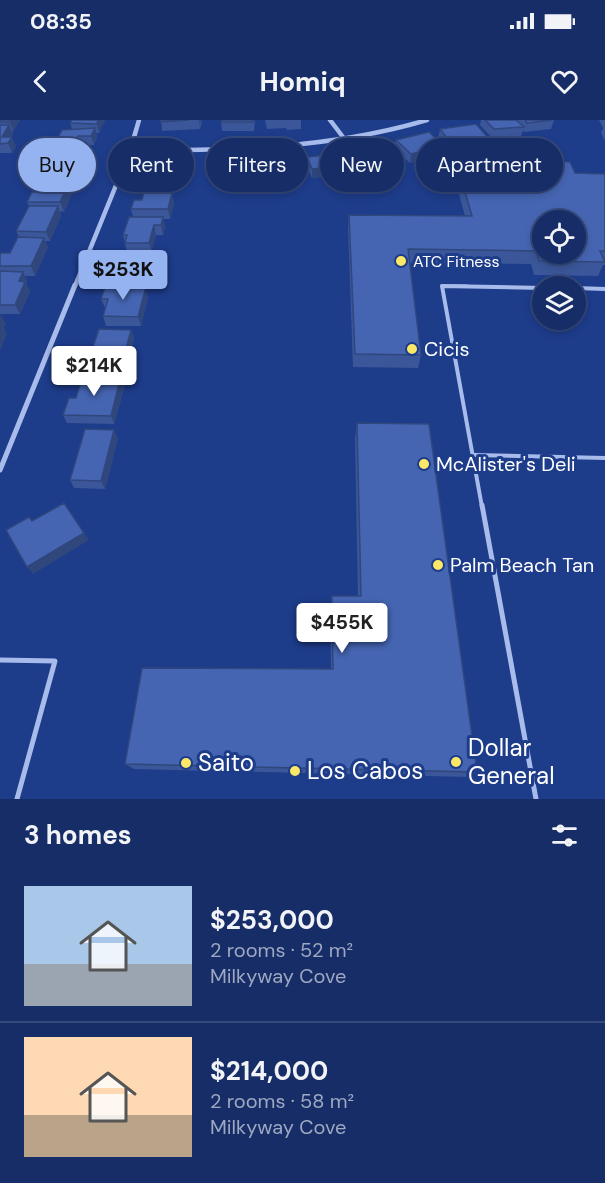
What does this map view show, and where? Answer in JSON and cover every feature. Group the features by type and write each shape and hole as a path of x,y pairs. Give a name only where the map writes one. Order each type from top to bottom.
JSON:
{"street":[{"path":"134,138 139,120"},
{"path":"330,120 344,138"},
{"path":"358,138 427,120"},
{"path":"194,150 320,145"},
{"path":"0,470 113,192"}],"lane":[{"path":"532,288 442,286 536,799"},
{"path":"586,288 605,289"},
{"path":"473,455 605,458"},
{"path":"0,660 55,661 17,799"}],"building":[{"path":"72,120 98,120 97,124 70,123"},
{"path":"161,120 189,120 160,122"},
{"path":"222,120 254,120 253,122 221,122"},
{"path":"485,120 516,120 524,127 494,129"},
{"path":"525,120 552,120 527,123"},
{"path":"476,124 488,138 447,138 440,129"},
{"path":"0,125 9,125 2,137 12,137 8,143 0,144"},
{"path":"95,128 91,136 58,138 62,130"},
{"path":"429,132 435,138 416,138 416,153 411,154 404,147 404,138"},
{"path":"320,156 320,168 312,169 308,157"},
{"path":"563,162 570,162 575,173 605,174 605,251 600,251 605,262 586,262 586,210 532,210 532,251 408,249 421,355 355,354 349,215 472,216 465,192 563,192"},
{"path":"32,192 65,192 60,202 27,202"},
{"path":"144,192 172,193 168,209 131,209 134,200 142,200"},
{"path":"29,206 58,206 46,232 16,231"},
{"path":"129,217 163,217 161,225 154,225 149,243 125,243 127,235 123,235"},
{"path":"18,237 44,238 31,266 0,266 1,253 10,253"},
{"path":"125,252 151,252 150,257 157,257 153,277 108,277 111,265 121,265"},
{"path":"0,271 23,272 19,281 25,282 15,305 0,305"},
{"path":"105,287 146,287 138,317 103,316 108,299 101,299"},
{"path":"99,329 131,330 122,364 80,363 85,350 92,350"},
{"path":"83,376 121,376 111,416 63,415 69,398 76,398"},
{"path":"357,423 429,424 477,772 125,764 142,668 333,669 332,596 361,596"},
{"path":"85,429 114,430 101,481 70,480"},
{"path":"64,503 84,533 27,567 6,530 29,517 32,521"}],"place":[{"name":"ATC Fitness","path":"401,261"},
{"name":"Cicis","path":"412,349"},
{"name":"McAlister's Deli","path":"424,464"},
{"name":"Palm Beach Tan","path":"438,565"},
{"name":"Dollar General","path":"456,762"},
{"name":"Saito","path":"186,763"},
{"name":"Los Cabos","path":"295,771"}]}
